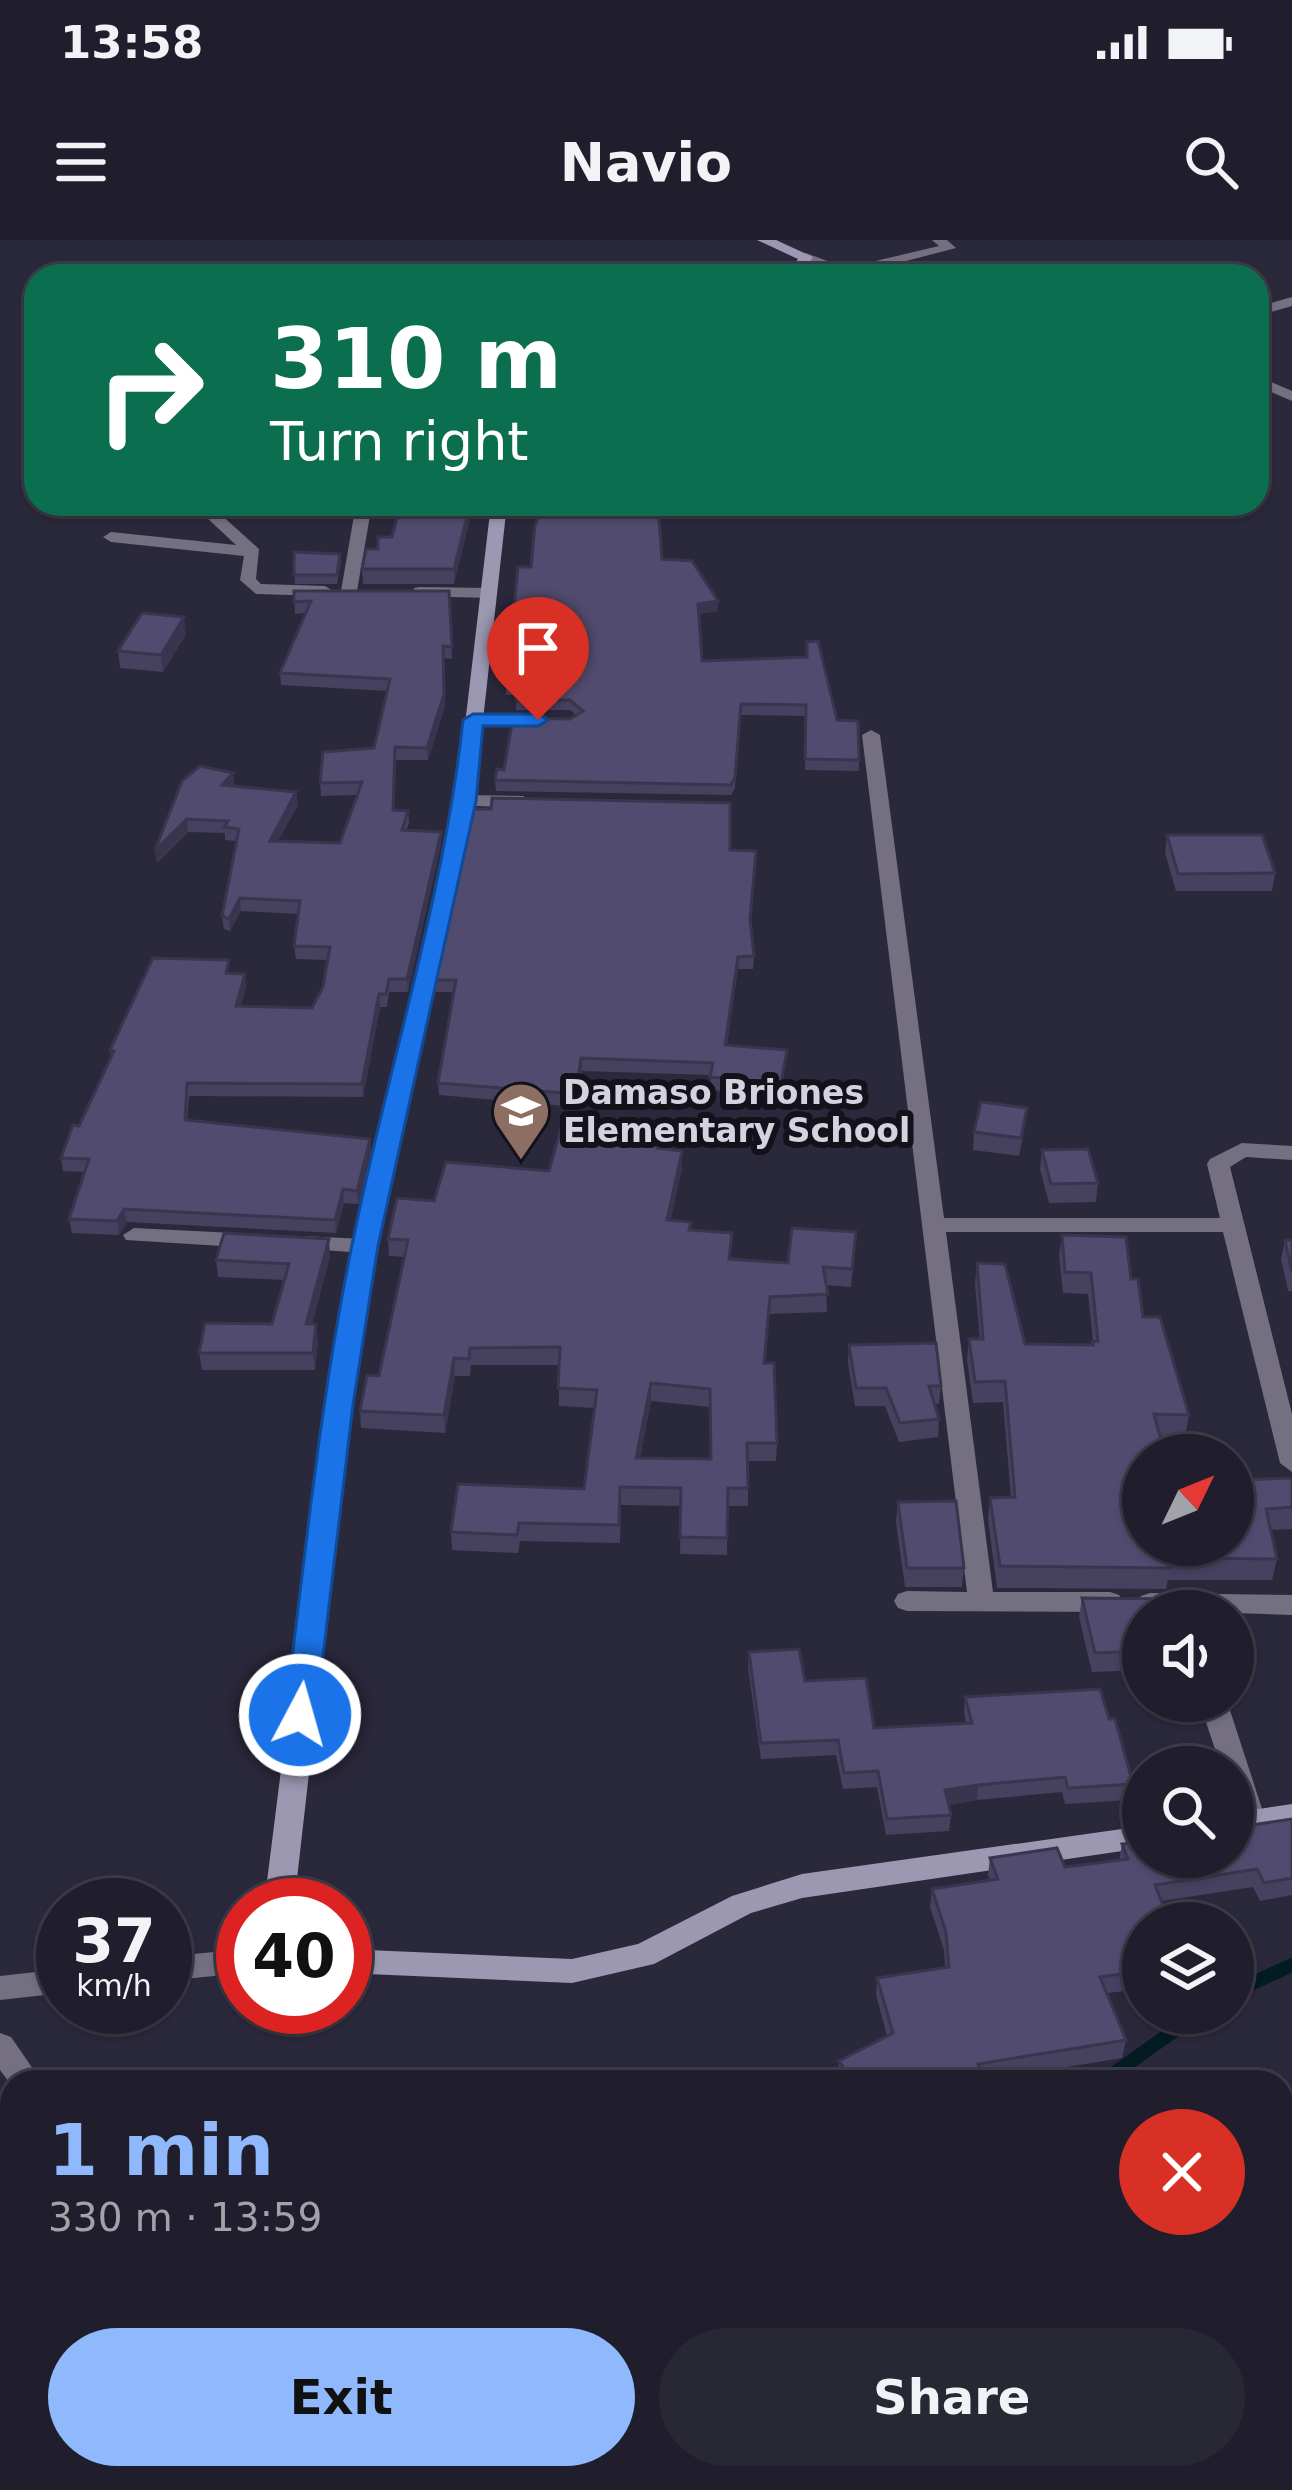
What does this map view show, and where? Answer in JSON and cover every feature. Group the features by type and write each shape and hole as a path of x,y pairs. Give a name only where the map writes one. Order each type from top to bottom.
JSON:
{"street":[{"path":"764,240 825,264"},
{"path":"889,264 949,248 939,240"},
{"path":"802,264 806,257"},
{"path":"214,516 254,552"},
{"path":"349,591 362,516"},
{"path":"282,1878 316,1572 364,1246 465,801 498,516"},
{"path":"111,538 254,552"},
{"path":"254,552 248,580 256,589 372,591"},
{"path":"395,592 489,593"},
{"path":"473,720 570,720"},
{"path":"871,735 981,1601"},
{"path":"465,801 537,802"},
{"path":"1292,1153 1242,1150 1218,1164 1292,1463"},
{"path":"933,1225 1234,1225"},
{"path":"134,1235 364,1246"},
{"path":"907,1600 1122,1605"},
{"path":"1254,1606 1292,1605"},
{"path":"1254,1820 1292,1815"},
{"path":"372,1961 572,1972 606,1967 644,1955 742,1904 802,1886 1122,1840"},
{"path":"0,1988 36,1984"}],"building":[{"path":"398,516 467,516 454,569 362,569 366,549 378,549 378,537 392,537"},
{"path":"538,516 659,516 662,559 692,561 718,601 698,604 702,661 807,657 807,642 818,641 837,720 858,721 859,760 805,759 806,705 741,704 731,785 495,780 497,769 504,770 513,718 570,719 583,711 570,700 516,700 519,684 506,684 518,567 531,567"},
{"path":"294,552 340,554 337,575 294,575"},
{"path":"294,591 449,591 452,647 443,646 444,694 427,748 395,747 393,810 408,811 402,830 441,832 407,979 389,979 386,994 379,994 362,1084 187,1083 185,1120 370,1139 357,1191 343,1189 335,1220 124,1209 117,1221 69,1219 89,1159 61,1158 153,958 229,960 226,973 245,974 236,1006 312,1008 323,987 330,947 294,946 300,901 240,898 229,919 222,916 239,829 224,827 228,821 187,819 155,850 182,781 200,766 233,773 222,785 296,792 270,841 340,843 362,782 320,783 323,752 374,748 390,679 280,673 311,601 294,602"},
{"path":"142,613 184,617 161,655 118,651"},
{"path":"492,798 730,803 730,850 756,851 750,920 754,956 738,957 725,1045 787,1050 781,1083 710,1077 713,1063 581,1058 576,1094 438,1083 456,980 436,980 474,809 491,809"},
{"path":"1167,835 1262,835 1275,873 1178,874"},
{"path":"981,1102 1027,1108 1021,1138 974,1132"},
{"path":"563,1121 661,1128 657,1148 682,1151 667,1220 691,1222 689,1230 732,1233 729,1259 788,1263 792,1228 856,1232 852,1269 823,1267 828,1294 770,1297 764,1363 774,1363 777,1443 747,1443 748,1488 728,1488 727,1538 680,1537 681,1488 620,1487 619,1525 519,1523 517,1535 451,1532 458,1484 584,1489 597,1390 558,1388 560,1347 470,1348 469,1359 454,1358 444,1415 360,1411 367,1375 379,1376 408,1240 388,1239 397,1198 434,1201 446,1162 549,1171","holes":["651,1383 710,1389 711,1459 636,1458"]},
{"path":"1088,1149 1098,1183 1051,1184 1042,1150"},
{"path":"224,1233 329,1239 306,1324 316,1324 313,1353 199,1353 205,1323 272,1324 289,1264 216,1260"},
{"path":"1062,1235 1126,1237 1131,1279 1138,1279 1143,1317 1160,1317 1189,1415 1154,1414 1159,1434 1122,1434 1122,1566 1170,1568 1000,1566 990,1498 1015,1497 1005,1381 975,1382 969,1339 983,1339 977,1263 1005,1264 1025,1344 1093,1345 1098,1341 1091,1273 1065,1272"},
{"path":"1285,1240 1292,1240 1292,1272"},
{"path":"936,1343 941,1386 929,1386 939,1419 900,1423 886,1388 856,1388 849,1345"},
{"path":"1292,1478 1292,1507 1266,1509 1277,1559 1254,1559 1254,1479"},
{"path":"956,1501 964,1568 907,1568 898,1502"},
{"path":"1082,1598 1122,1598 1122,1652 1095,1653"},
{"path":"799,1649 805,1681 866,1678 874,1728 972,1723 965,1697 1100,1689 1122,1746 1122,1785 1068,1788 1065,1777 978,1785 945,1790 951,1815 887,1819 878,1771 844,1773 838,1740 761,1743 749,1652"},
{"path":"1292,1819 1292,1878 1264,1883 1257,1869 1254,1825"},
{"path":"1057,1848 1065,1867 1122,1860 1122,1878 1200,1878 1155,1885 1162,1902 1122,1902 1122,1974 1100,1977 1126,2040 978,2064 981,2070 845,2070 839,2061 893,2033 877,1978 949,1967 946,1932 932,1889 998,1879 990,1858"}],"waterway":[{"path":"1254,1982 1292,1965"},
{"path":"1119,2070 1169,2034"}],"place":[{"name":"Damaso Briones Elementary School","path":"521,1162"}],"route":[{"path":"300,1715 364,1246 465,801 473,720 538,720"}]}
